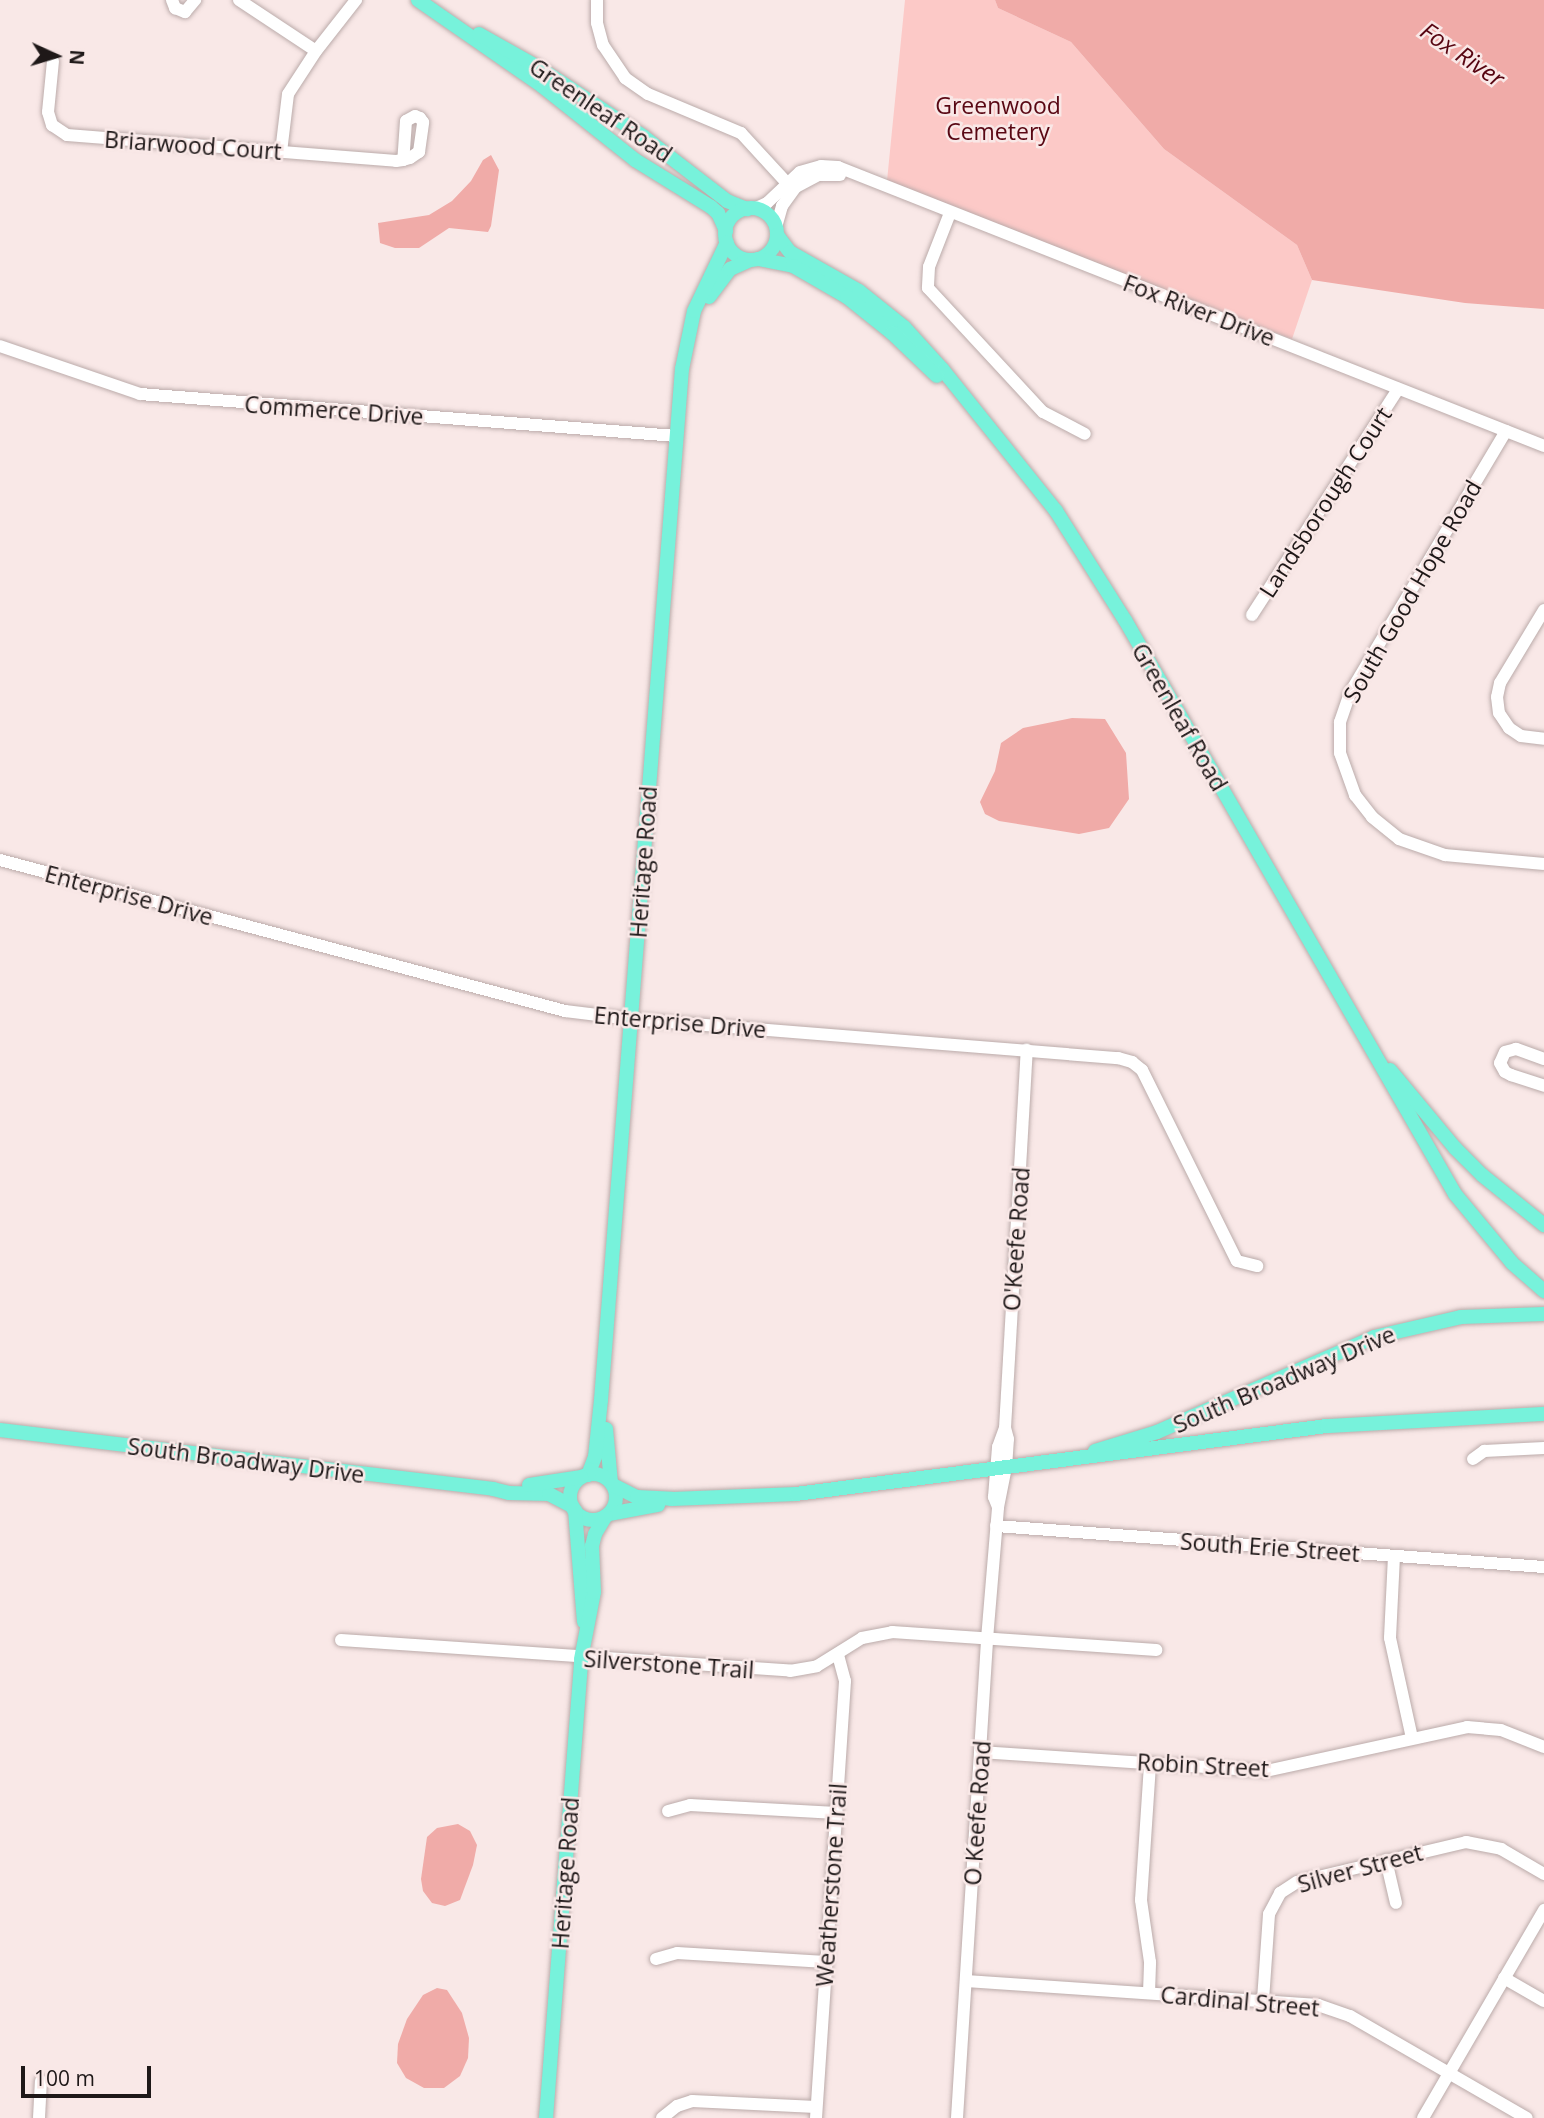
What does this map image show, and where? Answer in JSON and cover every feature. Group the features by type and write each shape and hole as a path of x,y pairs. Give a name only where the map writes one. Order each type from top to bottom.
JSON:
{"main road":[{"name":"Greenleaf Road","path":"418,0 552,93 635,160 711,206 718,213 726,236"},
{"name":"Greenleaf Road","path":"449,20 541,69 665,152 727,201 750,209"},
{"path":"750,209 767,214 776,231 772,250 754,260 736,254 726,236 732,218 750,209"},
{"name":"Greenleaf Road","path":"776,231 790,252 859,290 904,327 943,370 1056,510 1093,567 1372,1048"},
{"name":"Heritage Road","path":"584,1476 596,1457 682,369 699,297 726,236"},
{"name":"Greenleaf Road","path":"754,260 793,267 847,297 892,333 967,402"},
{"name":"Heritage Road","path":"692,325 719,281 730,269 754,260"},
{"path":"1372,1048 1455,1148 1482,1175 1544,1225"},
{"path":"1372,1048 1381,1069 1455,1194 1511,1263 1540,1288"},
{"name":"South Broadway Drive","path":"1069,1459 1157,1432 1374,1337 1461,1317 1544,1314"},
{"name":"Heritage Road","path":"601,1400 612,1484"},
{"name":"South Broadway Drive","path":"612,1484 637,1497 672,1499 809,1493 1370,1422 1544,1414"},
{"name":"South Broadway Drive","path":"0,1430 509,1493 549,1494 574,1508"},
{"path":"601,1475 612,1484 616,1502 607,1515 589,1519 574,1508 571,1490 584,1476 601,1475"},
{"name":"South Broadway Drive","path":"493,1489 584,1476"},
{"name":"South Broadway Drive","path":"607,1515 672,1499"},
{"name":"Heritage Road","path":"574,1508 585,1627"},
{"name":"Heritage Road","path":"546,2118 581,1659 585,1627 594,1592 593,1540 607,1515"}],"street":[{"path":"172,0 175,8 185,12 195,0"},
{"path":"239,0 316,51"},
{"path":"281,152 288,94 316,51 356,0"},
{"path":"597,0 599,33 608,57 625,78 648,94 741,134 786,182"},
{"name":"Briarwood Court","path":"53,61 48,113 52,125 63,133 402,160"},
{"name":"Fox River Drive","path":"750,209 767,203 786,182 800,172 821,166 833,166 1544,446"},
{"name":"Fox River Drive","path":"776,231 788,195 805,181 819,175 854,175"},
{"path":"950,213 929,267 928,288 1043,412 1085,434"},
{"name":"Commerce Drive","path":"0,346 140,394 676,436"},
{"name":"Landsborough Court","path":"1252,615 1398,389"},
{"name":"South Good Hope Road","path":"1506,431 1350,693 1340,722 1340,753 1355,795 1372,817 1399,839 1445,855 1544,864"},
{"path":"1544,610 1500,683 1497,697 1499,713 1509,728 1521,736 1544,739"},
{"name":"Enterprise Drive","path":"0,860 536,1004 631,1019 1027,1050 1118,1058 1132,1062 1142,1070 1237,1261 1257,1266"},
{"path":"1544,1059 1516,1049 1505,1052 1500,1063 1511,1075 1544,1086"},
{"name":"O'Keefe Road","path":"998,1507 1001,1468 1008,1439 1005,1428 1027,1050"},
{"path":"1473,1460 1484,1451 1544,1448"},
{"name":"O Keefe Road","path":"957,2118 998,1507"},
{"name":"South Erie Street","path":"996,1526 1544,1567"},
{"path":"1394,1556 1390,1638 1412,1738"},
{"name":"Silverstone Trail","path":"341,1640 581,1659 790,1671 817,1666 862,1637 879,1634 1156,1650"},
{"name":"Weatherstone Trail","path":"816,2113 845,1681 838,1654"},
{"name":"Robin Street","path":"980,1752 1252,1770 1281,1769 1450,1729 1484,1728 1518,1735 1544,1747"},
{"path":"1149,1993 1150,1962 1142,1900 1150,1763"},
{"path":"668,1811 690,1805 836,1813"},
{"name":"Silver Street","path":"1263,2000 1269,1914 1280,1893 1297,1882 1454,1844 1479,1843 1501,1849 1544,1874"},
{"path":"1386,1860 1396,1903"},
{"path":"1423,2118 1544,1910"},
{"path":"656,1959 677,1954 826,1962"},
{"path":"1504,1978 1544,2001"},
{"name":"Cardinal Street","path":"966,1982 1263,2000 1301,2003 1334,2010 1527,2118"},
{"path":"39,2118 41,2081"},
{"path":"662,2118 677,2106 692,2101 816,2113"}],"green space":[{"name":"Greenwood Cemetery","path":"905,0 995,0 998,8 1071,42 1164,149 1297,245 1312,280 1292,339 887,181"}],"water":[{"name":"Fox River","path":"995,0 1544,0 1544,309 1465,303 1312,280 1297,245 1164,149 1071,42 998,8"},
{"path":"491,155 499,170 488,232 449,228 419,248 395,248 380,243 378,223 429,215 452,201 471,181 483,160"},
{"path":"1072,718 1105,719 1126,753 1129,799 1109,828 1079,834 999,821 985,814 980,802 995,771 1001,743 1023,728"},
{"path":"458,1824 470,1831 477,1845 473,1865 460,1900 445,1906 432,1903 423,1891 421,1879 427,1837 437,1828"},
{"path":"437,1988 447,1990 462,2013 469,2038 468,2058 460,2076 444,2088 424,2088 406,2078 397,2063 398,2044 407,2019 423,1995"}]}
